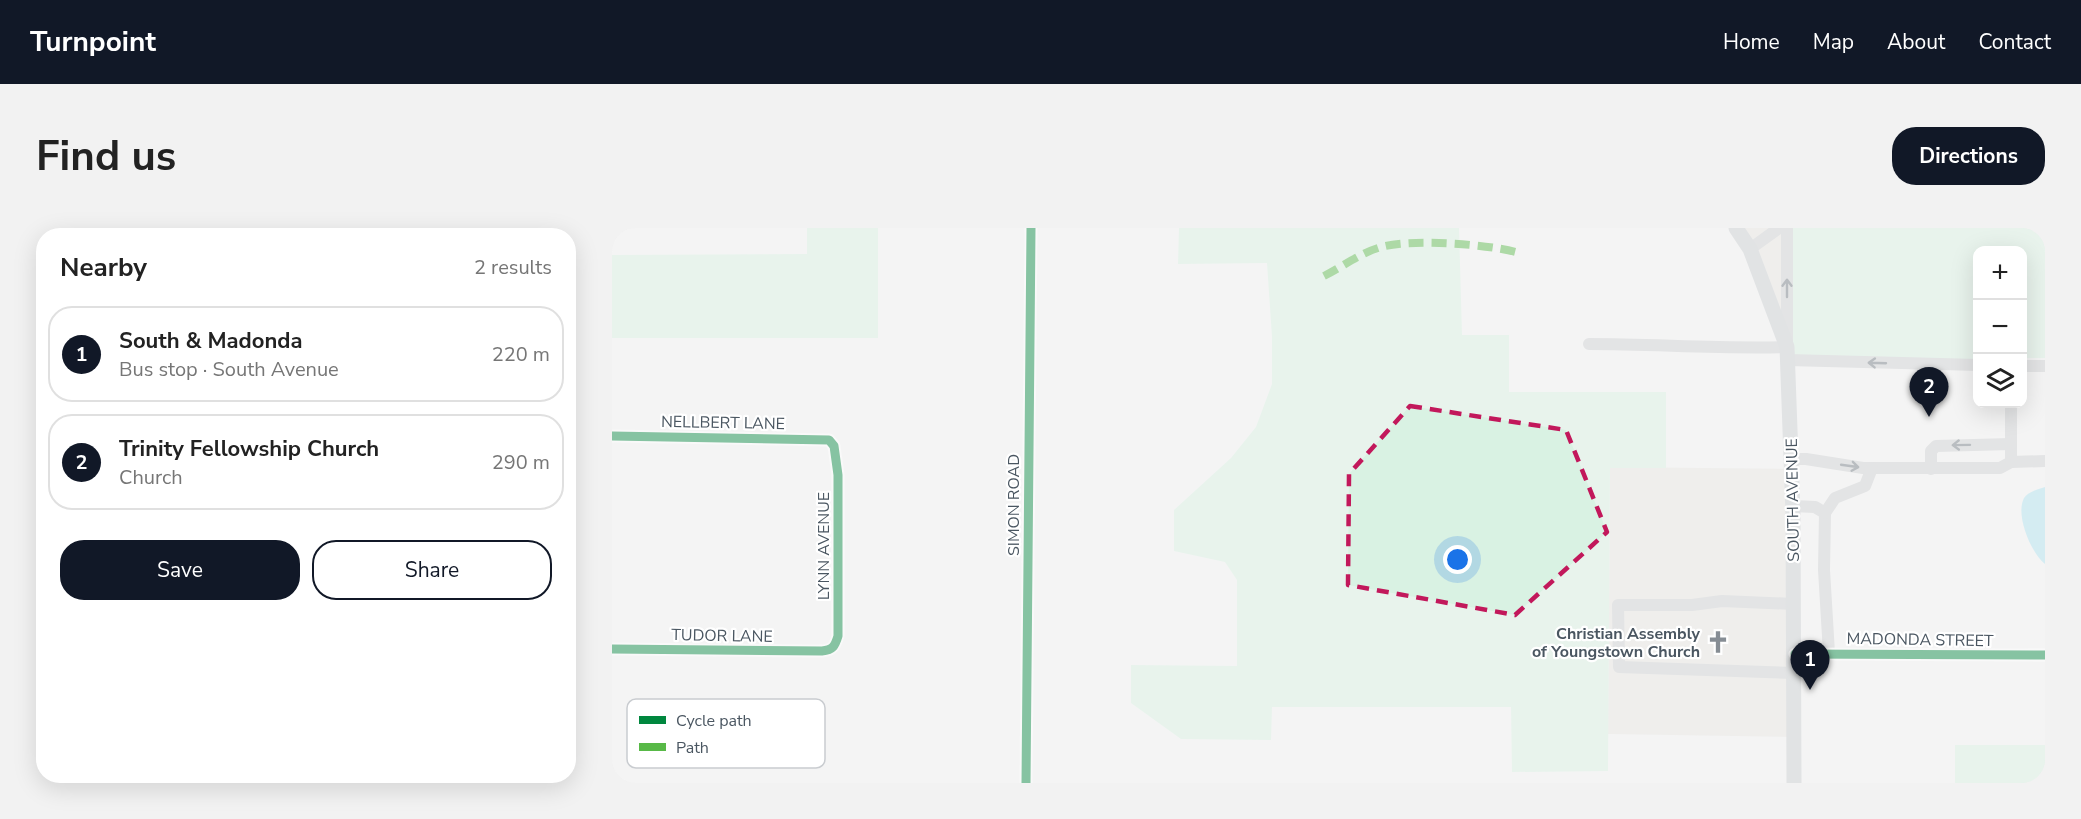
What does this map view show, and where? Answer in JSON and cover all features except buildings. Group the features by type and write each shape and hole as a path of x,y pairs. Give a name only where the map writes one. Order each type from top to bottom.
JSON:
{"main road":[{"name":"SOUTH AVENUE","path":"1736,228 1750,249 1787,353 1793,507 1794,783"}],"street":[{"name":"SIMON ROAD","path":"1026,783 1031,228"},
{"path":"1750,249 1779,228"},
{"path":"1787,228 1787,353"},
{"path":"1589,344 1690,345 1973,365"},
{"path":"2027,366 2045,366"},
{"path":"2011,408 2011,462"},
{"name":"NELLBERT LANE","path":"612,436 820,438 832,443"},
{"name":"LYNN AVENUE","path":"832,443 837,459 838,555 838,636 836,645 832,649"},
{"path":"1931,468 1931,451 1936,447 2011,444"},
{"path":"1791,459 1872,468 2000,468 2011,462 2045,462"},
{"path":"1829,653 1824,570 1825,513 1835,498 1865,486 1872,468"},
{"path":"1793,507 1815,507 1825,513"},
{"path":"1794,604 1722,601 1692,605 1618,605 1619,667 1795,673"},
{"name":"TUDOR LANE","path":"612,649 822,651 832,649"},
{"name":"MADONDA STREET","path":"1795,654 2045,655"}],"highlighted area":[{"path":"1410,406 1566,430 1607,532 1515,615 1348,585 1349,474"}],"shaded area":[{"path":"1736,228 1787,228 1787,347"},
{"path":"1610,467 1792,469 1795,737 1608,734"}],"green space":[{"path":"807,228 878,228 878,338 612,338 612,255 807,254"},
{"path":"1179,228 1459,228 1462,335 1509,335 1509,392 1666,392 1666,468 1610,468 1608,771 1512,772 1511,707 1272,707 1271,740 1181,739 1131,703 1131,665 1237,666 1237,580 1225,562 1174,551 1174,510 1231,458 1256,427 1272,384 1272,337 1267,263 1178,264"},
{"path":"1787,228 2045,228 2045,358 2027,358 2027,246 1973,246 1973,359 1788,360"},
{"path":"1955,745 2045,745 2045,783 1955,783"}],"water":[{"path":"2045,487 2045,564 2030,543 2026,533 2022,505 2026,496"}],"marked path":[{"path":"1324,276 1364,254 1391,245 1446,243 1516,252"}],"cycle path":[{"path":"1026,783 1031,228"},
{"path":"612,436 829,440 834,446 838,475 838,636 835,645 829,650 612,649"},
{"path":"1795,654 2045,655"}],"place":[{"name":"Trinity Fellowship Church","path":"1929,417"},
{"name":"Christian Assembly of Youngstown Church","path":"1718,642"},
{"name":"South & Madonda","path":"1810,690"}]}
